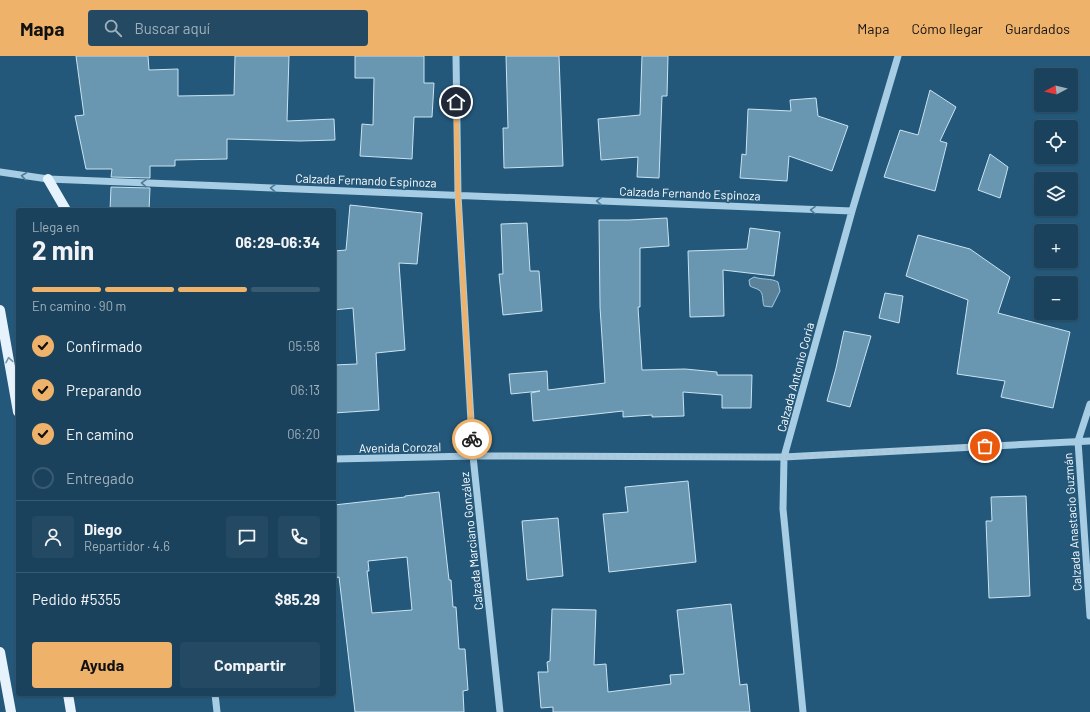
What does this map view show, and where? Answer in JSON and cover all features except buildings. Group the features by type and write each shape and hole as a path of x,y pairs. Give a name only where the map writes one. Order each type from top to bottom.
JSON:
{"main road":[{"path":"48,179 65,208"},
{"path":"0,310 16,401"},
{"path":"0,652 11,712"},
{"path":"68,696 71,712"}],"street":[{"name":"Calzada Marciano González","path":"456,56 458,195 473,456 500,712"},
{"name":"Calzada Antonio Coria","path":"803,712 783,510 784,457 852,211 898,56"},
{"name":"Calzada Fernando Espinoza","path":"0,172 48,179 852,211"},
{"name":"Calzada Anastacio Guzmán","path":"1090,404 1078,442 1090,616"},
{"name":"Avenida Corozal","path":"336,459 473,456 784,457 1090,441"},
{"path":"215,696 217,712"}],"water":[{"path":"754,277 778,282 780,291 772,307 764,306 761,291 750,286 749,280"}],"way so far":[{"path":"472,439 473,456 784,457 985,446"}],"route":[{"path":"456,102 458,195 472,439"}]}
